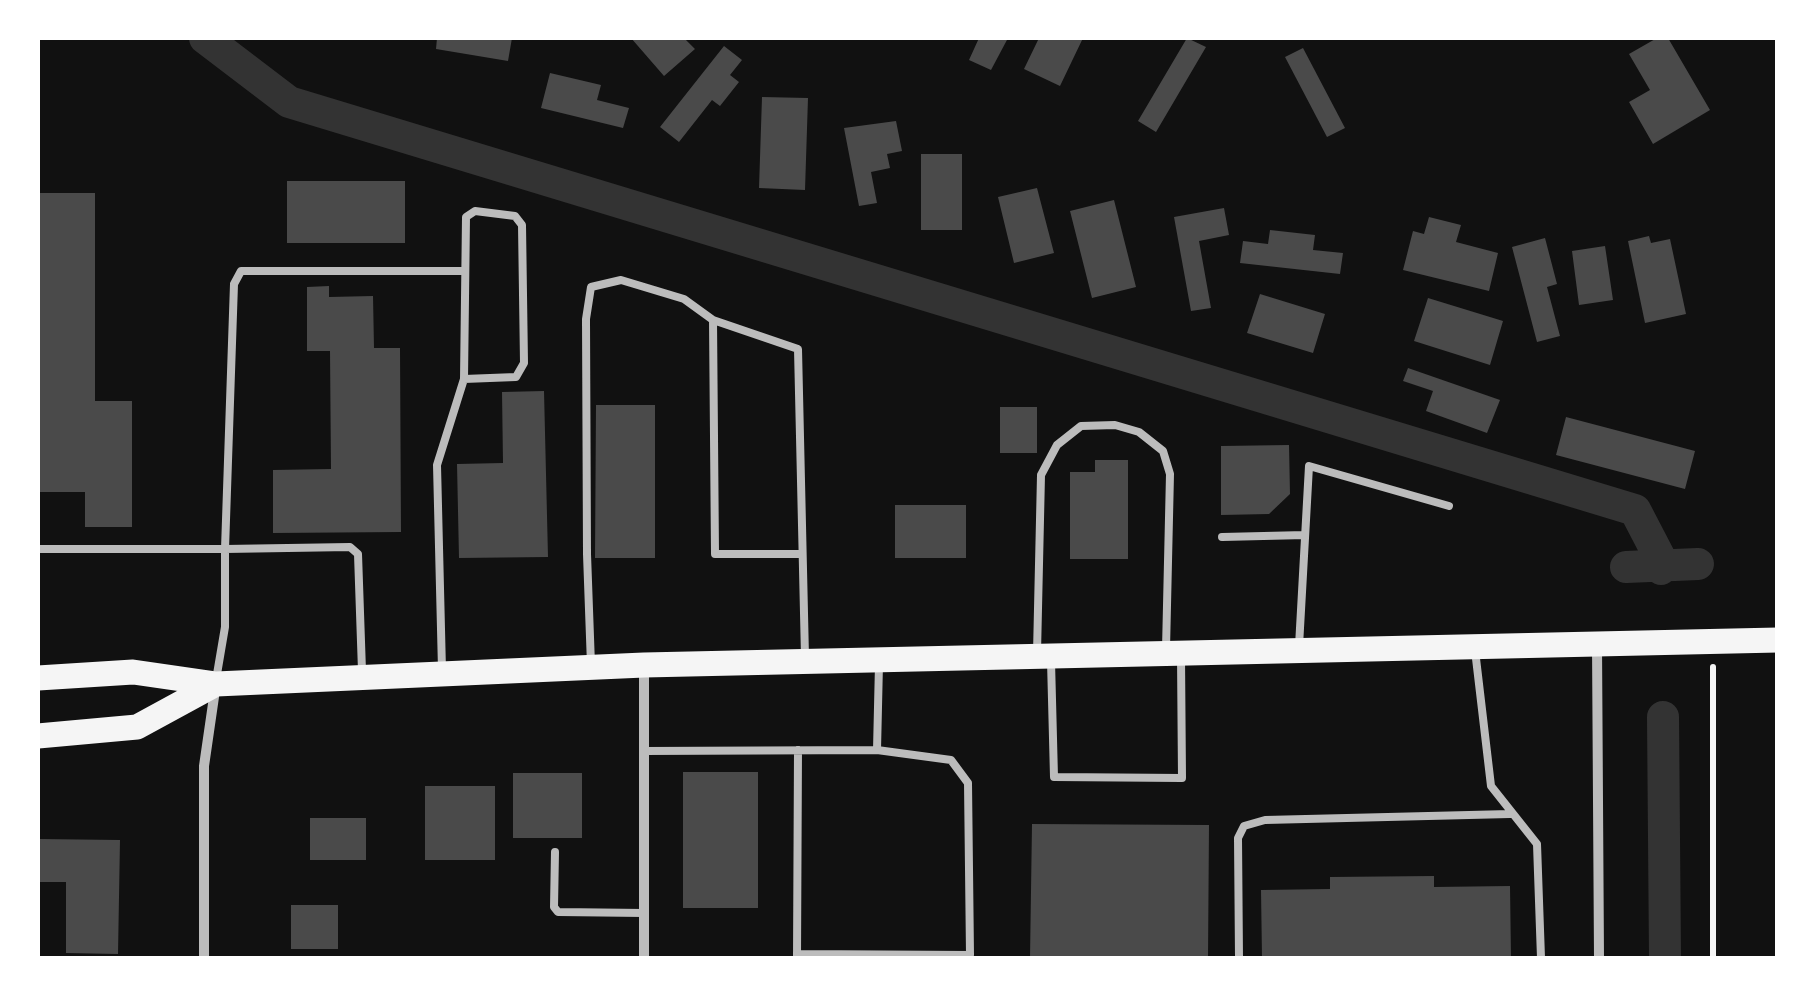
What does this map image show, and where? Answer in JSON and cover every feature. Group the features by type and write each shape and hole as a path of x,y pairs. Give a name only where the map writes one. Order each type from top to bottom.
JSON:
{"main road":[{"path":"38,678 133,672 216,684 644,665 1778,640"},
{"path":"38,736 137,727 216,684"}],"street":[{"path":"1597,643 1599,958"},
{"path":"644,665 644,958"},
{"path":"204,958 204,766 216,684"}],"lane":[{"path":"442,674 437,466 464,379 466,217 475,210 514,216 522,225 524,363 516,377 464,379"},
{"path":"216,684 225,627 234,284 242,271 465,270"},
{"path":"591,668 586,554 586,319 591,287 621,280 684,300 712,320 798,349 805,662"},
{"path":"712,320 715,554 802,554"},
{"path":"1115,425 1139,432 1163,451 1170,474 1174,653 1182,778 1054,777 1044,656 1041,474 1057,444 1080,426 1115,425"},
{"path":"1299,650 1309,466 1449,506"},
{"path":"1222,537 1305,535"},
{"path":"38,549 350,548 358,554 362,678"},
{"path":"1474,646 1490,786 1536,844 1541,958"},
{"path":"877,750 879,660"},
{"path":"644,752 798,750 877,750 951,760 968,783 970,956 796,956 798,750"},
{"path":"1240,958 1238,838 1244,826 1265,820 1510,814"},
{"path":"555,852 554,907 558,912 644,913"}],"path":[{"path":"1712,641 1714,958"}],"building":[{"path":"437,38 512,38 508,61 436,49"},
{"path":"631,38 684,38 695,49 664,76"},
{"path":"979,38 1008,38 991,70 969,60"},
{"path":"1039,38 1083,38 1060,86 1024,69"},
{"path":"1187,38 1206,47 1156,132 1138,121"},
{"path":"1657,38 1668,38 1710,110 1653,144 1629,102 1650,90 1629,54"},
{"path":"724,46 742,60 730,75 739,82 720,106 712,100 679,142 660,127"},
{"path":"1303,48 1345,128 1327,137 1285,57"},
{"path":"550,73 601,85 597,100 629,108 623,128 541,108"},
{"path":"762,97 808,98 805,190 759,188"},
{"path":"896,121 902,151 887,154 890,168 871,172 877,203 859,206 844,128"},
{"path":"921,154 962,154 962,230 921,230"},
{"path":"287,181 405,181 405,243 287,243"},
{"path":"1037,188 1054,253 1014,263 998,197"},
{"path":"38,193 95,193 95,401 132,401 132,527 85,527 85,492 38,492"},
{"path":"1114,200 1136,287 1092,298 1070,211"},
{"path":"1224,208 1229,235 1199,241 1211,308 1191,311 1174,217"},
{"path":"1429,217 1461,225 1456,242 1498,253 1489,291 1403,270 1413,231 1424,234"},
{"path":"1270,230 1315,235 1313,250 1343,253 1340,274 1240,263 1243,241 1268,244"},
{"path":"1649,236 1651,243 1670,239 1686,314 1645,323 1628,241"},
{"path":"1545,238 1557,284 1547,287 1560,336 1537,342 1512,247"},
{"path":"1605,246 1613,300 1579,305 1572,251"},
{"path":"329,286 329,297 373,296 374,348 400,348 401,532 273,533 273,470 331,469 330,351 307,351 307,287"},
{"path":"1260,294 1325,314 1313,353 1247,333"},
{"path":"1428,298 1503,321 1490,365 1414,341"},
{"path":"1408,368 1500,400 1487,433 1426,411 1433,391 1403,381"},
{"path":"544,391 548,557 459,558 457,464 503,463 502,392"},
{"path":"596,405 655,405 655,558 595,558"},
{"path":"1000,407 1037,407 1037,453 1000,453"},
{"path":"1566,417 1695,451 1685,489 1556,455"},
{"path":"1289,445 1290,494 1269,514 1221,515 1221,446"},
{"path":"1095,460 1128,460 1128,559 1070,559 1070,472 1095,472"},
{"path":"895,505 966,505 966,558 895,558"},
{"path":"683,772 758,772 758,908 683,908"},
{"path":"513,773 582,773 582,838 513,838"},
{"path":"425,786 495,786 495,860 425,860"},
{"path":"310,818 366,818 366,860 310,860"},
{"path":"1032,824 1209,825 1208,958 1030,958"},
{"path":"39,839 120,840 118,954 66,953 66,882 38,882"},
{"path":"1434,876 1434,887 1510,886 1511,958 1262,958 1261,890 1330,889 1330,877"},
{"path":"291,905 338,905 338,949 291,949"}],"waterway":[{"path":"205,38 289,102 1635,510 1661,560 1661,569"},
{"path":"1626,567 1698,564"},
{"path":"1663,717 1665,958"}]}
